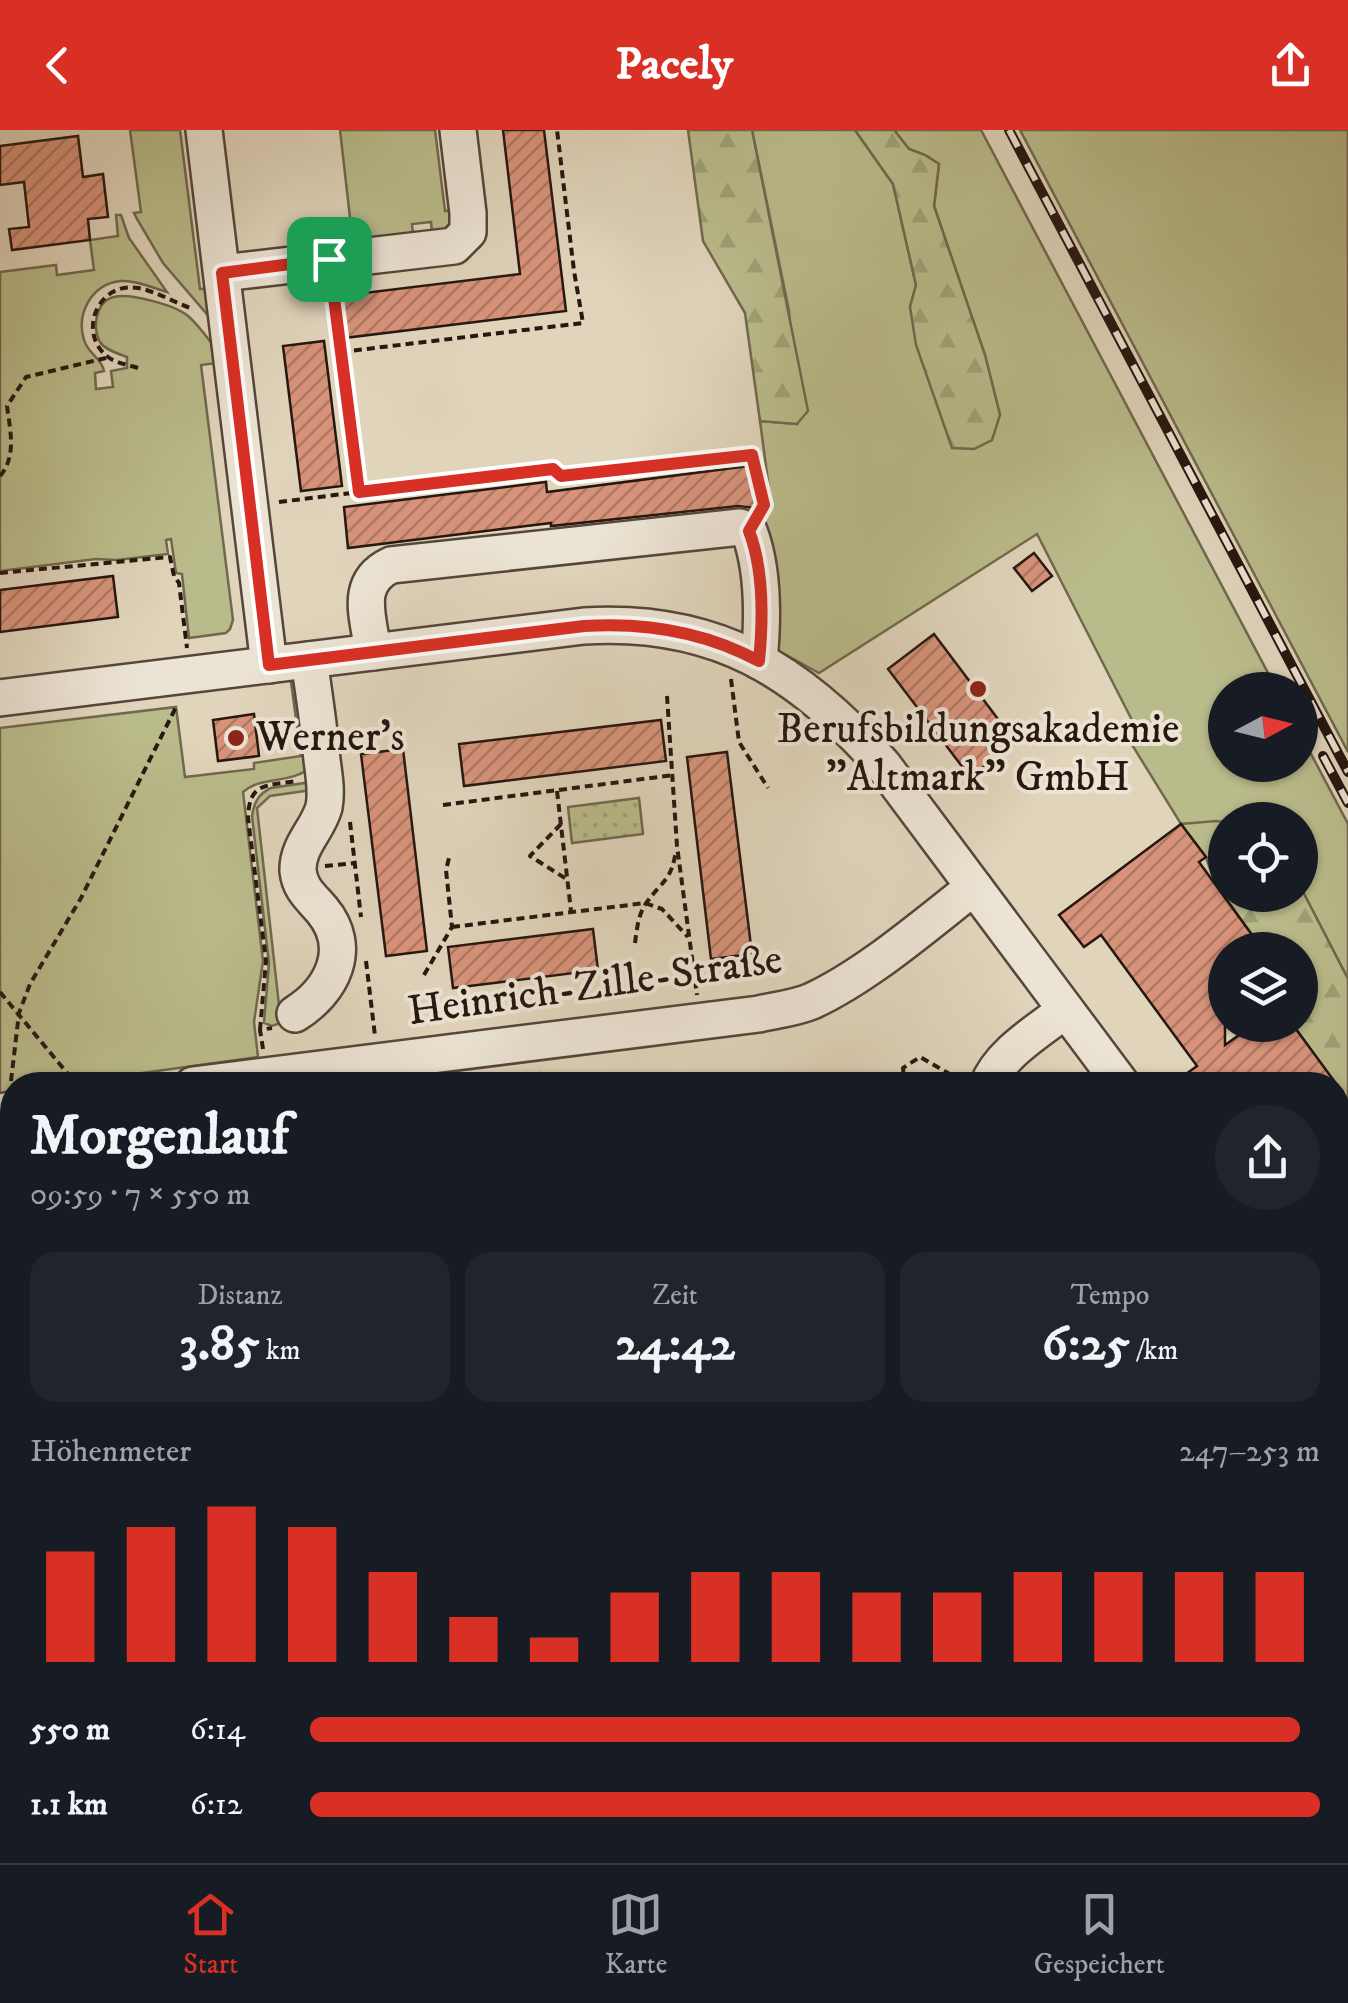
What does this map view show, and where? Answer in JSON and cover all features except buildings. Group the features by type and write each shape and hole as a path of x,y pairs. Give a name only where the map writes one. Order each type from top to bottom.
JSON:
{"street":[{"path":"204,130 269,665"},
{"path":"222,273 454,246 468,232 458,130"},
{"path":"373,652 366,592 370,580 390,565 727,527 749,531 754,544 762,615 745,670"},
{"path":"0,698 584,626 616,624 686,633 717,642 745,670 809,692 857,735 1112,1072"},
{"path":"295,1014 323,993 332,978 336,957 331,924 304,891 298,876 300,852 324,808 324,776 309,660"},
{"name":"Heinrich-Zille-Straße","path":"332,1072 397,1068 758,1014 810,1002 865,969 974,886"},
{"path":"993,1072 1064,1010"}],"path":[{"path":"341,352 582,323 557,130"},
{"path":"329,259 359,492"},
{"path":"138,368 108,357 96,342 93,320 98,302 115,290 137,288 190,308"},
{"path":"0,476 6,470 12,449 6,406 26,377 108,357"},
{"path":"250,506 553,469 561,476 752,455 764,505 749,531"},
{"path":"0,573 170,557 179,583 190,673 175,711 81,898 30,984 19,1012 13,1072"},
{"path":"745,670 739,742 768,788"},
{"path":"667,696 677,846 700,1021"},
{"path":"443,805 674,775"},
{"path":"266,1072 260,1030 266,961 248,802 256,790 324,776"},
{"path":"557,791 572,912"},
{"path":"348,809 362,922"},
{"path":"561,824 530,856 568,880"},
{"path":"635,943 639,918 668,880 677,846"},
{"path":"424,974 452,927 446,870 450,854"},
{"path":"452,927 646,904 662,910 689,939"},
{"path":"366,962 397,1068"},
{"path":"0,992 67,1072"},
{"path":"260,1030 292,1022 295,1014"},
{"path":"903,1072 903,1068 920,1057 947,1072"}],"green space":[{"path":"130,130 180,130 200,289 214,288 212,320 163,263 134,213 141,212"},
{"path":"340,130 435,130 445,211 461,209 461,219 433,243 431,222 412,224 414,243 339,245 336,237 352,235"},
{"path":"688,130 752,130 808,411 797,424 760,421 745,313 703,241"},
{"path":"752,130 855,130 893,184 916,285 910,307 1000,415 985,355 934,206 939,164 909,149 894,130 981,130 1267,672 1208,672 1208,782 1318,782 1318,767 1348,824 1348,979 1313,912 1318,912 1318,802 1208,802 1208,823 1181,824 1126,735 1136,728 1037,534 819,673 777,650 757,525 771,504 760,421 797,424 789,311"},
{"path":"855,130 894,130 909,149 939,164 934,206 985,355 1000,415 992,440 974,449 952,448 916,345 910,307 916,285 893,184"},
{"path":"1020,130 1348,130 1348,752 1318,695 1318,672 1306,672"},
{"path":"116,215 121,215 129,238 167,292 121,281 101,288 88,302 82,320 84,340 104,371 95,373 96,389 113,387 111,371 127,368 127,357 102,345 96,329 100,309 114,297 141,298 182,312 223,358 224,362 201,365 233,620 226,633 189,638 182,574 176,573 171,539 166,540 168,554 0,571 0,272 56,265 57,275 94,270 90,240 118,236"},
{"path":"303,681 312,766 295,776 259,783 243,792 263,961 254,1022 258,1057 150,1072 0,1072 0,728 176,707 185,777 254,769 254,763 301,756 291,682"},
{"path":"318,781 319,789 270,796 257,808 281,1023 272,1026 264,1023 269,963 252,816 255,803 271,788"},
{"path":"639,798 643,834 572,843 568,807"},
{"path":"1208,822 1208,863 1181,824"},
{"path":"1236,912 1313,912 1348,979 1348,1072 1327,1072 1305,1042 1318,1042 1318,932 1250,932"}],"railway":[{"path":"1009,130 1348,772"},
{"path":"1323,756 1348,803"}],"place":[{"name":"Berufsbildungsakademie \"Altmark\" GmbH","path":"978,689"},
{"name":"Werner's","path":"236,738"}],"route":[{"path":"329,259 359,492 553,469 561,476 752,455 764,505 749,531 762,615 759,661 686,633 616,624 269,665 222,273 329,259"}]}
